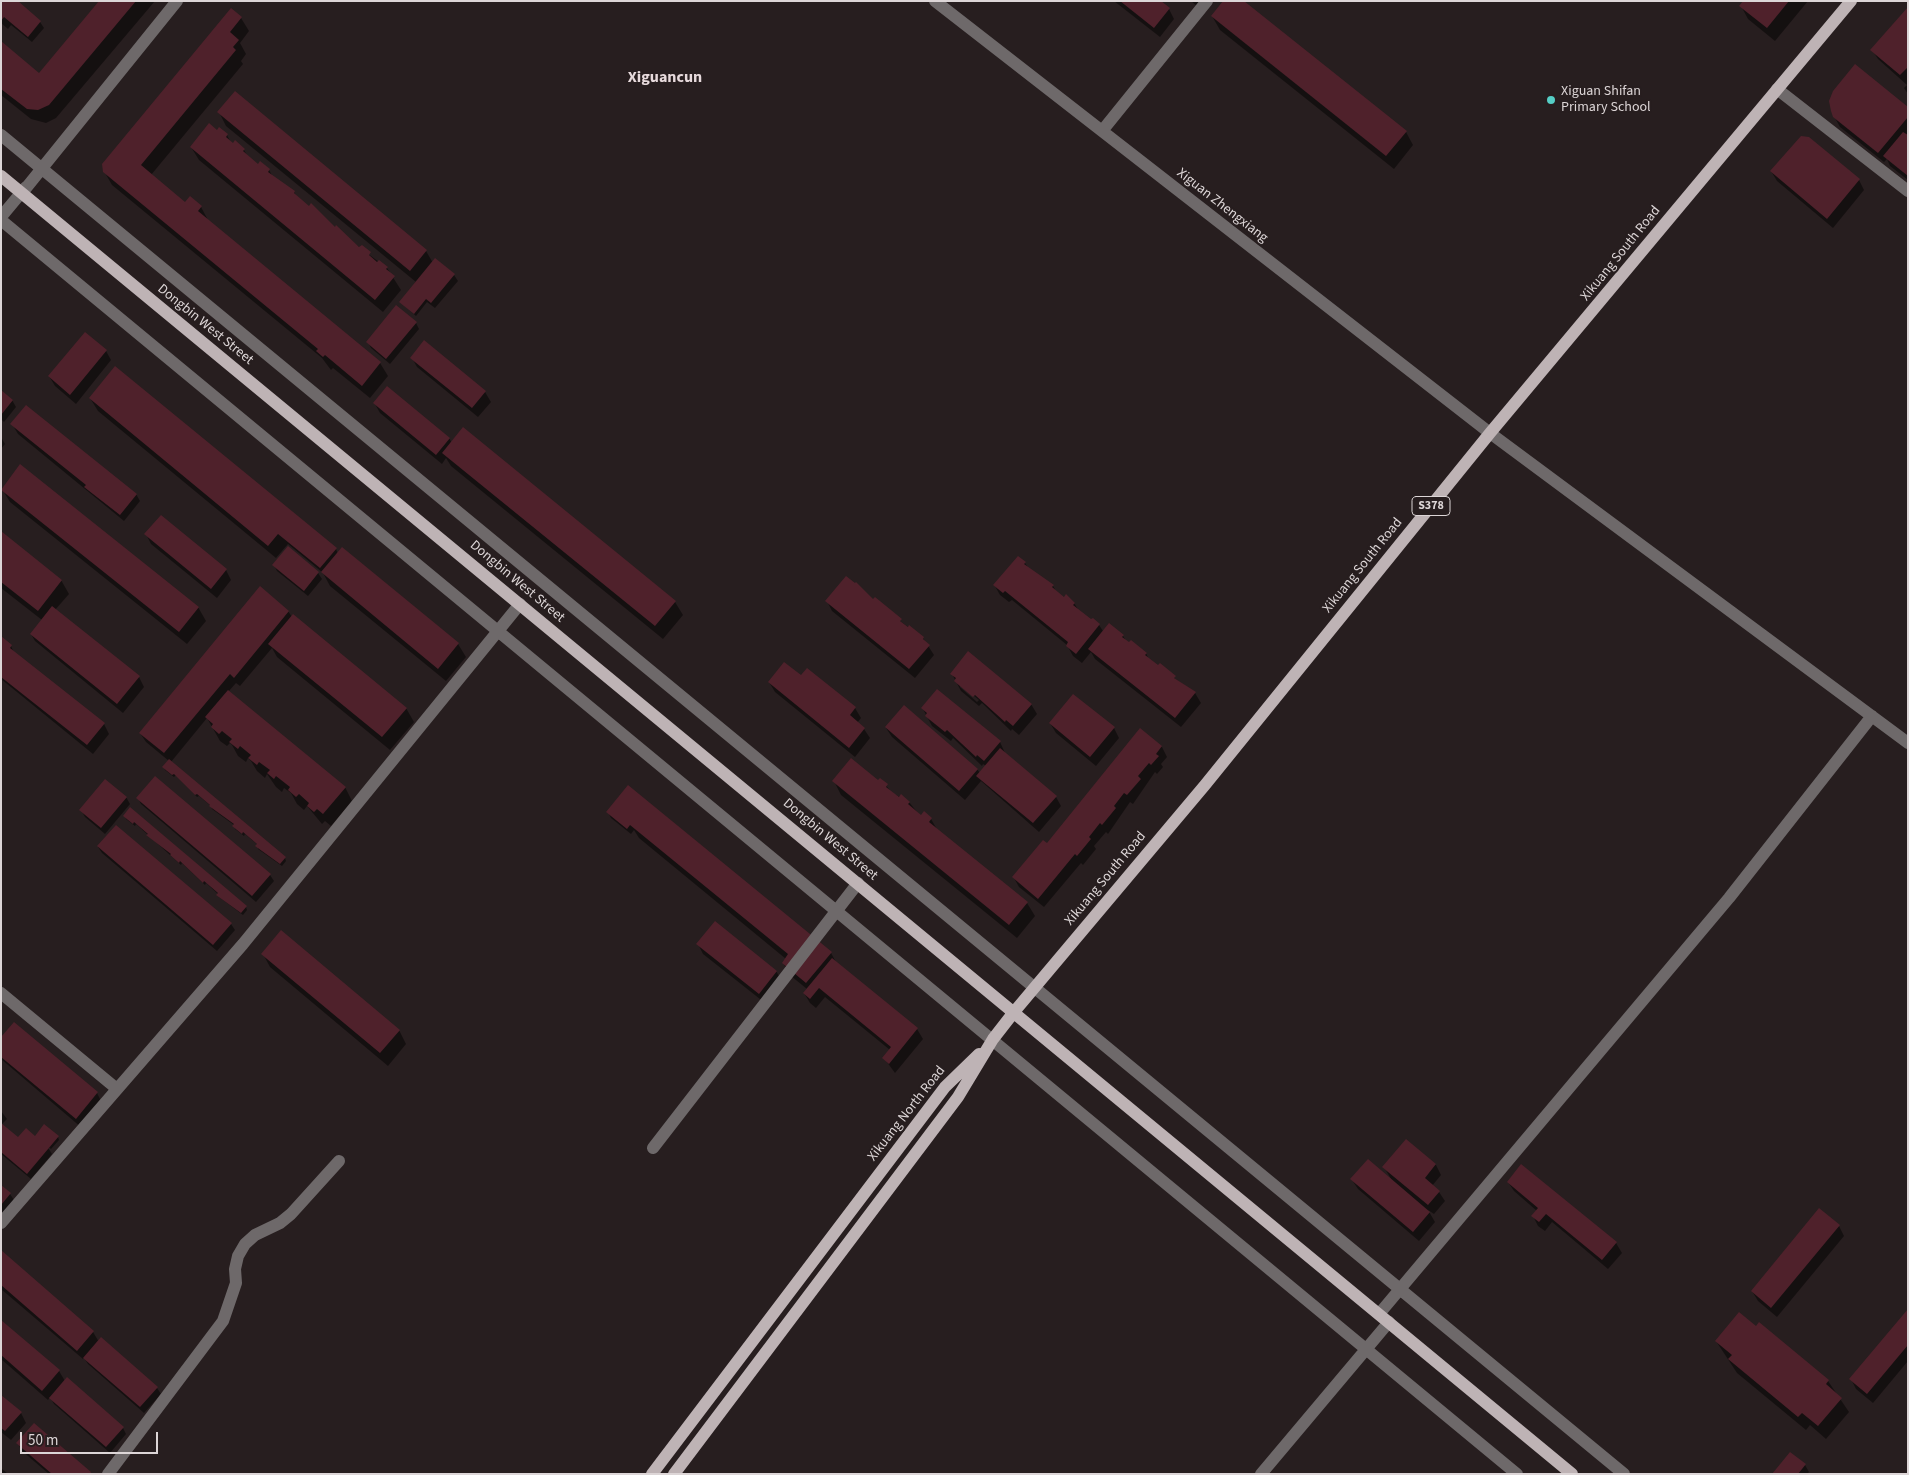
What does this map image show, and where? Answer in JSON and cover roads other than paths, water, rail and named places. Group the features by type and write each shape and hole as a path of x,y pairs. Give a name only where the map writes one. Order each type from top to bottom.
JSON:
{"main road":[{"name":"Xikuang South Road","path":"993,1040 1014,1012 1205,785 1490,434 1851,1"},
{"name":"Dongbin West Street","path":"1,176 1572,1474"},
{"name":"Xikuang North Road","path":"652,1474 945,1087 993,1040"},
{"name":"Xikuang North Road","path":"674,1474 958,1097 993,1040"}],"street":[{"path":"177,1 1,219 1516,1474"},
{"name":"Xiguan Zhengxiang","path":"935,1 1490,434 1908,743"},
{"path":"1102,131 1207,1"},
{"path":"1777,89 1908,191"},
{"path":"1,135 1034,988 1402,1288 1624,1474"},
{"path":"1,1223 243,944 520,604"},
{"path":"1261,1474 1366,1349 1402,1288 1729,898 1872,716"},
{"path":"653,1148 858,883"},
{"path":"1,993 118,1089"},
{"path":"108,1474 223,1321 236,1283 235,1269 238,1256 245,1244 255,1235 280,1223 291,1214 339,1161"}],"place":[{"name":"Xiguan Shifan Primary School","path":"1551,100"}],"district":[{"name":"Xiguancun","path":"665,78"}]}
